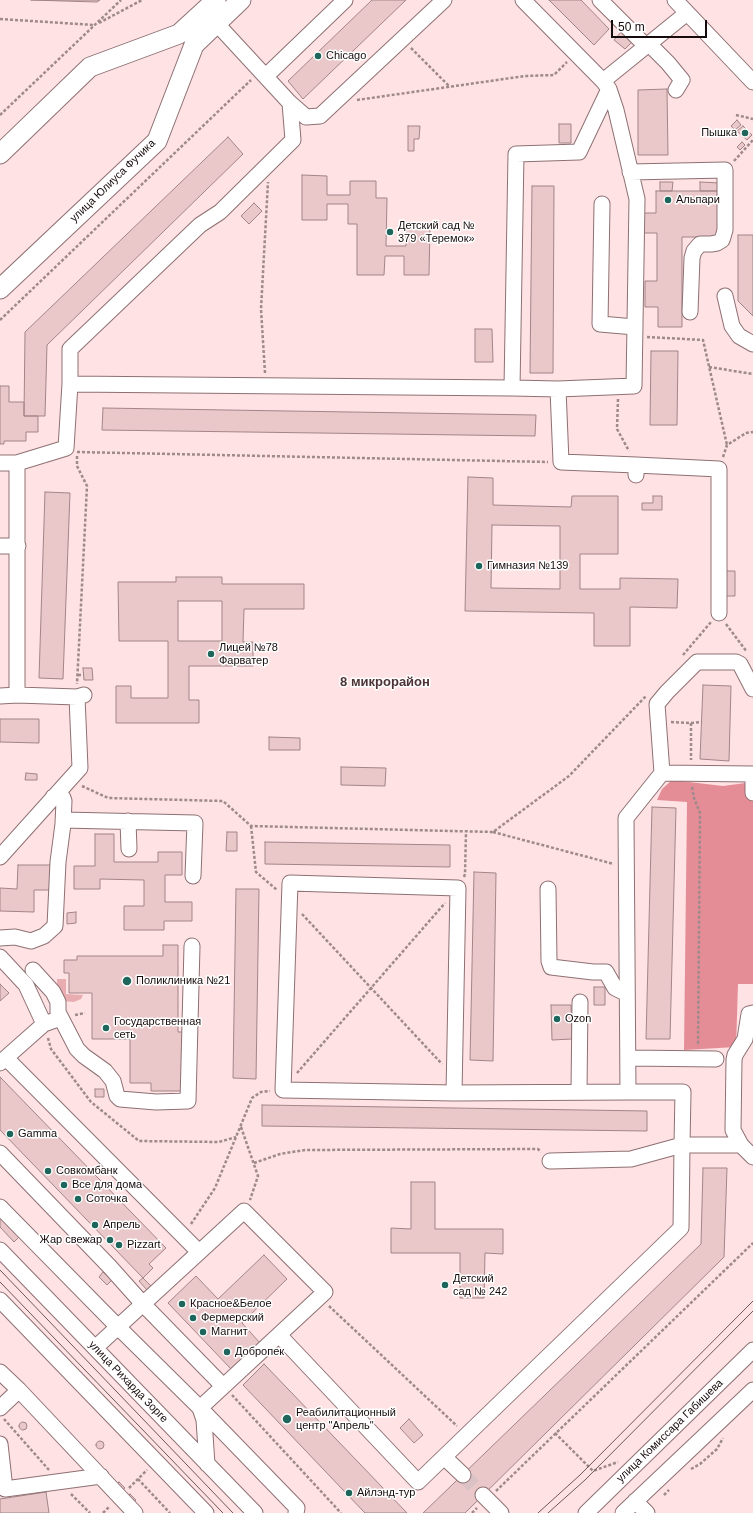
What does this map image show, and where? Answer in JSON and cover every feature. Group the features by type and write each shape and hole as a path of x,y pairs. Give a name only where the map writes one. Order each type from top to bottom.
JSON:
{"main road":[{"path":"0,154 90,67 179,34 216,0"},
{"name":"улица Юлиуса Фучика","path":"0,289 156,141 194,45 241,0"}],"street":[{"path":"263,73 345,0"},
{"path":"217,24 290,103 306,117 320,116 444,0"},
{"path":"70,384 558,389 634,386 637,199 616,110 606,85 523,0"},
{"path":"600,0 668,62 682,80 676,90"},
{"path":"675,0 753,82"},
{"path":"512,388 516,154 579,152 606,85 648,45 687,13"},
{"path":"0,463 17,463 71,450 70,349 200,225 220,212 293,140 290,103"},
{"path":"630,172 725,170 725,230 722,240 717,243 700,244 694,251 692,258 690,312"},
{"path":"602,204 600,324 635,332"},
{"path":"725,296 732,326 739,336 753,344"},
{"path":"558,389 560,462 636,470 719,469 719,613"},
{"path":"17,463 18,695"},
{"path":"0,546 18,546"},
{"path":"628,1092 626,818 662,773 657,704 697,662 736,662 740,664 753,689"},
{"path":"0,696 80,696 80,768 0,857"},
{"path":"662,773 753,774 753,792"},
{"path":"0,938 15,937 31,941 44,936 55,926 58,862 64,801 62,798 53,797"},
{"path":"63,820 195,823 193,876"},
{"path":"128,821 129,849"},
{"path":"279,1335 418,1482 681,1228 683,1092 579,1092 454,1085 283,1090 290,883 458,888 454,1085"},
{"path":"548,889 549,961 551,967 606,972 615,988 627,994"},
{"path":"33,970 53,992 58,1002 58,1012 77,1049 105,1071 113,1081 117,1096 120,1099 156,1102 188,1101 192,946"},
{"path":"0,957 26,985 44,1024"},
{"path":"579,1092 580,1002"},
{"path":"753,1013 749,1014 749,1039 734,1055 733,1130 741,1146 753,1157"},
{"path":"61,1018 44,1024 3,1061 199,1252"},
{"path":"628,1058 716,1059"},
{"path":"550,1161 631,1159 682,1145 741,1146"},
{"path":"0,1153 223,1386"},
{"path":"0,1207 297,1508 296,1513"},
{"path":"95,1348 244,1211 325,1292 200,1408"},
{"name":"улица Рихарда Зорге","path":"0,1250 255,1513"},
{"path":"0,1300 206,1513"},
{"name":"улица Комиссара Габишева","path":"586,1513 753,1350"},
{"path":"0,1372 19,1390 135,1513"},
{"path":"0,1408 19,1390"},
{"path":"623,1513 750,1399"},
{"path":"200,1408 204,1420 207,1464"},
{"path":"0,1444 5,1489 101,1476"},
{"path":"444,1457 463,1475"},
{"path":"485,1497 501,1513"},
{"path":"635,1501 647,1513"}],"path":[{"path":"0,116 121,0"},
{"path":"0,19 95,25 142,0"},
{"path":"402,39 451,87"},
{"path":"356,100 525,76 554,75 576,54"},
{"path":"0,320 263,73"},
{"path":"736,115 753,119"},
{"path":"725,170 753,140"},
{"path":"266,386 261,309 270,164"},
{"path":"635,332 704,340 727,446 719,469"},
{"path":"709,367 753,374"},
{"path":"618,387 617,429 636,470"},
{"path":"727,446 746,433 753,432"},
{"path":"80,696 78,675 87,486 71,450 560,462"},
{"path":"680,658 719,613 749,654"},
{"path":"78,675 84,675"},
{"path":"492,832 569,776 650,692"},
{"path":"658,722 702,722"},
{"path":"691,723 690,773 694,798 700,813 698,1059"},
{"path":"69,780 108,798 223,802 251,826 492,832 626,867"},
{"path":"251,826 256,872 289,900 371,988 454,1085"},
{"path":"183,1236 215,1188 252,1098 261,1092 283,1090 458,888 465,874 466,832"},
{"path":"240,1126 258,1176 252,1197 244,1211"},
{"path":"254,1163 280,1154 313,1150 538,1149 550,1161"},
{"path":"472,1513 485,1497 555,1433 753,1243"},
{"path":"320,1297 467,1436"},
{"path":"223,1386 341,1513"},
{"path":"0,1415 90,1513"},
{"path":"555,1433 593,1471 623,1461"},
{"path":"138,1479 170,1513"}],"shaded area":[{"path":"672,780 723,786 753,782 753,984 738,984 736,1047 684,1050 687,802 657,800 662,789"},
{"path":"57,979 66,979 66,994 83,995 81,999 74,1002 63,1001 57,987"}],"building":[{"path":"31,0 100,0 97,2"},
{"path":"372,0 406,0 303,99 288,81"},
{"path":"549,0 581,0 609,29 594,45"},
{"path":"622,31 633,41 625,49 614,40"},
{"path":"667,89 668,155 638,155 638,90"},
{"path":"737,120 741,125 735,130 731,126"},
{"path":"559,124 571,124 571,143 559,143"},
{"path":"408,126 420,126 419,139 414,139 414,151 408,151"},
{"name":"Пышка","path":"743,126 752,135 747,140 737,131"},
{"path":"228,137 243,154 47,345 45,416 24,416 25,332"},
{"path":"742,142 745,145 740,150 737,147"},
{"path":"302,175 327,176 327,195 350,195 350,181 376,181 376,198 387,198 386,246 406,246 406,228 430,228 429,275 404,275 404,256 385,256 384,275 357,275 357,224 348,224 348,204 327,204 327,220 302,220"},
{"path":"660,182 673,182 672,191 660,191"},
{"path":"700,182 720,183 719,191 700,191"},
{"path":"532,186 554,186 553,373 530,373"},
{"path":"656,191 719,191 719,237 682,237 682,327 658,327 658,307 645,307 645,281 657,281 657,233 644,233 644,213 656,213"},
{"path":"254,203 262,211 249,224 241,216"},
{"path":"738,235 753,235 753,316 738,301"},
{"path":"475,329 492,329 493,362 475,362"},
{"path":"651,351 678,351 677,425 650,425"},
{"path":"0,386 9,386 9,402 24,402 24,416 38,416 38,432 26,432 26,441 4,441 4,444 0,444"},
{"path":"103,408 536,415 535,436 102,430"},
{"name":"Гимназия №139","path":"468,477 493,478 493,505 571,507 572,496 618,496 618,554 580,554 580,589 620,589 620,578 678,579 677,608 630,607 630,646 594,646 594,613 465,611","holes":["492,525 560,526 560,589 491,588"]},
{"path":"45,492 70,493 63,679 39,678"},
{"path":"653,496 662,496 662,510 642,510 642,503 653,503"},
{"path":"723,571 735,571 735,596 723,596"},
{"name":"Лицей №78 Фарватер","path":"176,577 222,577 222,584 304,584 304,609 244,609 243,642 253,642 253,666 189,666 189,700 199,700 199,723 116,723 116,686 131,686 131,698 168,698 168,641 119,641 118,582 176,582","holes":["178,601 222,601 222,641 178,641"]},
{"path":"83,668 92,668 93,680 84,680"},
{"path":"703,685 731,686 729,761 700,759"},
{"path":"0,719 39,719 39,743 0,742"},
{"path":"269,737 300,738 300,750 269,750"},
{"path":"341,767 386,768 385,786 341,785"},
{"path":"26,773 37,774 37,780 25,780"},
{"path":"652,807 676,808 670,1039 646,1039"},
{"path":"227,832 237,832 237,851 226,851"},
{"path":"95,834 114,834 114,862 158,862 158,852 182,852 182,875 165,875 165,902 192,902 192,921 164,921 164,930 124,930 124,906 144,906 144,880 100,879 100,889 74,889 74,866 95,866"},
{"path":"265,842 450,845 450,867 265,864"},
{"path":"18,865 54,865 53,890 34,890 34,912 0,911 0,888 17,889"},
{"path":"474,872 496,873 493,1061 470,1060"},
{"path":"236,889 259,889 256,1079 233,1078"},
{"path":"76,912 76,923 67,924 67,913"},
{"path":"163,945 178,945 178,1032 185,1032 185,1091 151,1091 151,1083 130,1083 130,1039 92,1039 92,993 69,993 69,973 64,973 64,960 77,960 77,956 163,956"},
{"path":"0,984 9,993 0,1001"},
{"path":"594,987 605,987 605,1005 594,1005"},
{"path":"551,1005 571,1005 572,1039 552,1040"},
{"path":"0,1077 166,1248 149,1264 153,1268 143,1278 0,1130"},
{"path":"95,1089 104,1089 104,1097 95,1097"},
{"path":"262,1105 647,1111 647,1131 262,1126"},
{"path":"703,1168 727,1168 724,1257 465,1513 423,1513 701,1244"},
{"path":"411,1182 435,1182 435,1229 503,1229 503,1254 485,1253 484,1298 460,1298 460,1253 391,1253 391,1228 411,1229"},
{"path":"4,1215 21,1235 14,1242 0,1227 0,1219"},
{"path":"264,1255 287,1279 242,1323 260,1343 232,1370 168,1303 196,1276 218,1299"},
{"path":"103,1272 112,1280 107,1285 99,1277"},
{"path":"143,1278 151,1286 147,1290 139,1281"},
{"path":"264,1364 407,1513 365,1513 243,1385"},
{"path":"409,1419 423,1435 414,1443 400,1428"},
{"path":"23,1422 26,1423 26,1429 23,1430 20,1429 19,1426 20,1423"},
{"path":"98,1441 102,1441 104,1445 102,1449 98,1449 96,1447 96,1443"},
{"path":"119,1482 125,1488 120,1492 114,1487"},
{"path":"46,1492 49,1513 0,1513 0,1499"},
{"path":"130,1494 136,1500 131,1504 125,1498"}],"tunnel":[{"path":"463,1475 483,1495"}],"tram line":[{"path":"0,1270 233,1513"},
{"path":"0,1282 223,1513"},
{"path":"538,1513 580,1475 753,1301"},
{"path":"548,1513 585,1480 753,1311"}],"place":[{"name":"Chicago","path":"318,56"},
{"name":"Пышка","path":"745,133"},
{"name":"Альпари","path":"668,200"},
{"name":"Детский сад № 379 «Теремок»","path":"390,232"},
{"name":"Гимназия №139","path":"479,566"},
{"name":"Лицей №78 Фарватер","path":"211,654"},
{"name":"Поликлиника №21","path":"127,981"},
{"name":"Ozon","path":"557,1019"},
{"name":"Государственная сеть","path":"106,1028"},
{"name":"Gamma","path":"10,1134"},
{"name":"Совкомбанк","path":"48,1171"},
{"name":"Все для дома","path":"64,1185"},
{"name":"Соточка","path":"78,1199"},
{"name":"Апрель","path":"95,1225"},
{"name":"Жар свежар","path":"110,1240"},
{"name":"Pizzart","path":"119,1245"},
{"name":"Детский сад № 242","path":"445,1285"},
{"name":"Красное&Белое","path":"182,1304"},
{"name":"Фермерский","path":"193,1318"},
{"name":"Магнит","path":"203,1332"},
{"name":"Добропек","path":"227,1352"},
{"name":"Реабилитационный центр \"Апрель\"","path":"287,1419"},
{"name":"Айлэнд-тур","path":"349,1493"}],"district":[{"name":"8 микрорайон","path":"385,682"}]}
